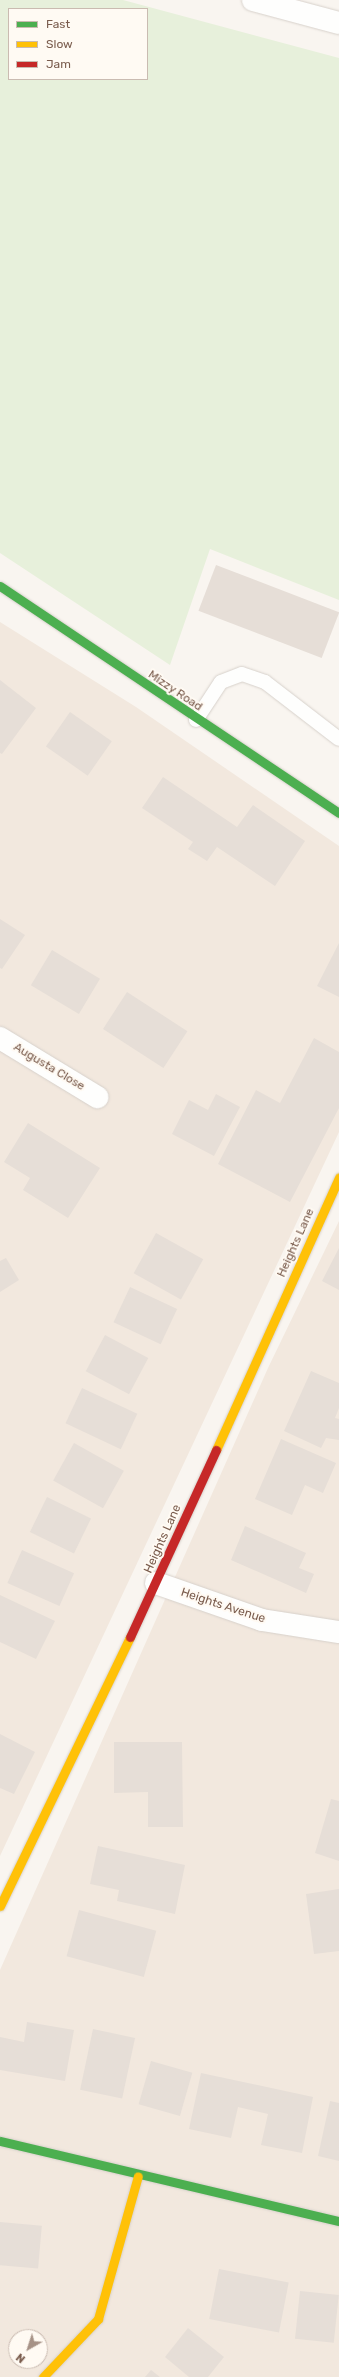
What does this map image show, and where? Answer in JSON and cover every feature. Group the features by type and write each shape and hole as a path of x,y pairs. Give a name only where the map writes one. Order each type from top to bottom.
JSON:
{"street":[{"path":"254,0 329,14"},
{"name":"Mizzy Road","path":"0,586 196,720 339,814"},
{"name":"Augusta Close","path":"0,1038 97,1097"},
{"name":"Heights Lane","path":"0,1906 156,1584 339,1177"},
{"name":"Heights Avenue","path":"156,1584 262,1620 339,1632"},
{"path":"0,2141 138,2176 339,2221"},
{"path":"43,2377 98,2319 138,2176"}],"lane":[{"path":"196,720 221,682 242,674 266,682 339,739"}],"shaded area":[{"path":"0,622 136,707 339,846 339,1132 0,1856"},
{"path":"339,1221 339,2377 0,2377 0,1970 268,1368"}],"green space":[{"path":"0,0 123,0 339,58 339,600 210,549 170,665 0,553"}],"building":[{"path":"216,565 339,612 322,658 198,611"},
{"path":"0,680 36,708 2,754 0,753"},
{"path":"70,712 112,741 88,776 46,746"},
{"path":"163,777 237,827 253,805 305,841 275,886 217,847 207,861 188,849 193,842 142,808"},
{"path":"0,919 25,935 2,969 0,968"},
{"path":"339,943 339,997 317,986"},
{"path":"52,950 100,979 79,1014 31,985"},
{"path":"127,992 187,1031 163,1068 103,1029"},
{"path":"314,1038 339,1052 339,1108 290,1202 218,1164 256,1090 280,1103"},
{"path":"216,1094 240,1107 214,1156 172,1134 189,1100 208,1110"},
{"path":"28,1123 100,1168 68,1218 23,1190 30,1178 4,1162"},
{"path":"156,1233 203,1259 181,1299 134,1273"},
{"path":"339,1248 339,1290 322,1281"},
{"path":"6,1258 19,1280 0,1292 0,1261"},
{"path":"130,1287 177,1309 161,1344 114,1322"},
{"path":"105,1335 148,1358 129,1394 86,1371"},
{"path":"311,1371 339,1383 339,1408 335,1418 339,1419 339,1440 326,1438 321,1448 284,1431"},
{"path":"82,1388 137,1414 121,1449 66,1423"},
{"path":"281,1439 336,1463 323,1493 305,1485 292,1515 255,1499"},
{"path":"74,1443 124,1471 103,1508 53,1481"},
{"path":"47,1497 91,1518 74,1554 30,1532"},
{"path":"245,1526 306,1553 299,1568 314,1574 306,1593 231,1560"},
{"path":"22,1550 74,1573 59,1606 7,1583"},
{"path":"0,1595 55,1621 36,1659 0,1642"},
{"path":"0,1734 35,1752 14,1794 0,1788"},
{"path":"114,1742 182,1742 183,1827 148,1827 148,1792 114,1793"},
{"path":"331,1799 339,1801 339,1861 315,1853"},
{"path":"98,1846 185,1865 175,1914 117,1901 119,1890 90,1884"},
{"path":"339,1889 339,1951 314,1954 306,1894"},
{"path":"79,1910 156,1931 144,1977 67,1956"},
{"path":"27,2022 74,2030 65,2081 0,2070 0,2037 24,2042"},
{"path":"93,2029 135,2038 122,2099 80,2090"},
{"path":"151,2061 192,2073 180,2116 139,2104"},
{"path":"201,2073 313,2097 302,2153 261,2145 268,2114 238,2107 231,2138 189,2129"},
{"path":"330,2101 339,2103 339,2161 318,2156"},
{"path":"0,2222 42,2226 38,2268 0,2265"},
{"path":"219,2269 289,2283 279,2333 209,2319"},
{"path":"300,2291 339,2295 334,2343 295,2339"},
{"path":"188,2328 224,2357 208,2377 189,2377 165,2357"},
{"path":"151,2370 160,2377 145,2377"}],"traffic: fast":[{"path":"0,586 339,813"},
{"path":"0,2141 339,2221"}],"traffic: slow":[{"path":"216,1450 339,1177"},
{"path":"0,1906 130,1637"},
{"path":"43,2377 98,2319 138,2176"}],"traffic: jam":[{"path":"130,1637 216,1450"}]}
